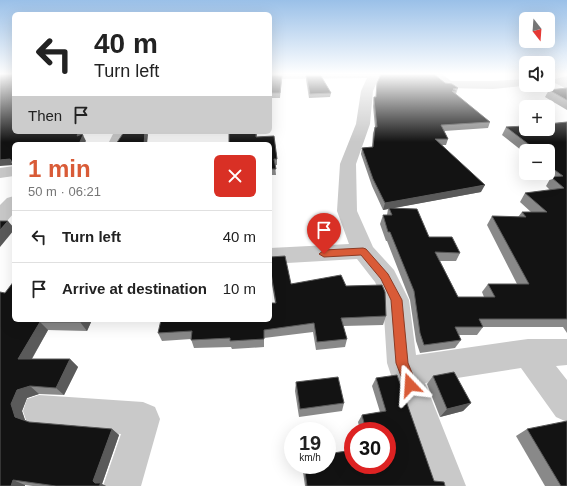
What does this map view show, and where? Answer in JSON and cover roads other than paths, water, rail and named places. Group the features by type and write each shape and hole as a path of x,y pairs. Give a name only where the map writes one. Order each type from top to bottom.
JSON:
{"street":[{"path":"366,97 363,124 348,164 347,211 363,251 385,277 396,300 402,363 446,486"},
{"path":"0,173 12,171"},
{"path":"0,216 12,204"},
{"path":"272,256 363,251"},
{"path":"405,370 528,352 567,352"},
{"path":"528,352 567,406"},
{"path":"39,410 143,419 122,486"}]}
